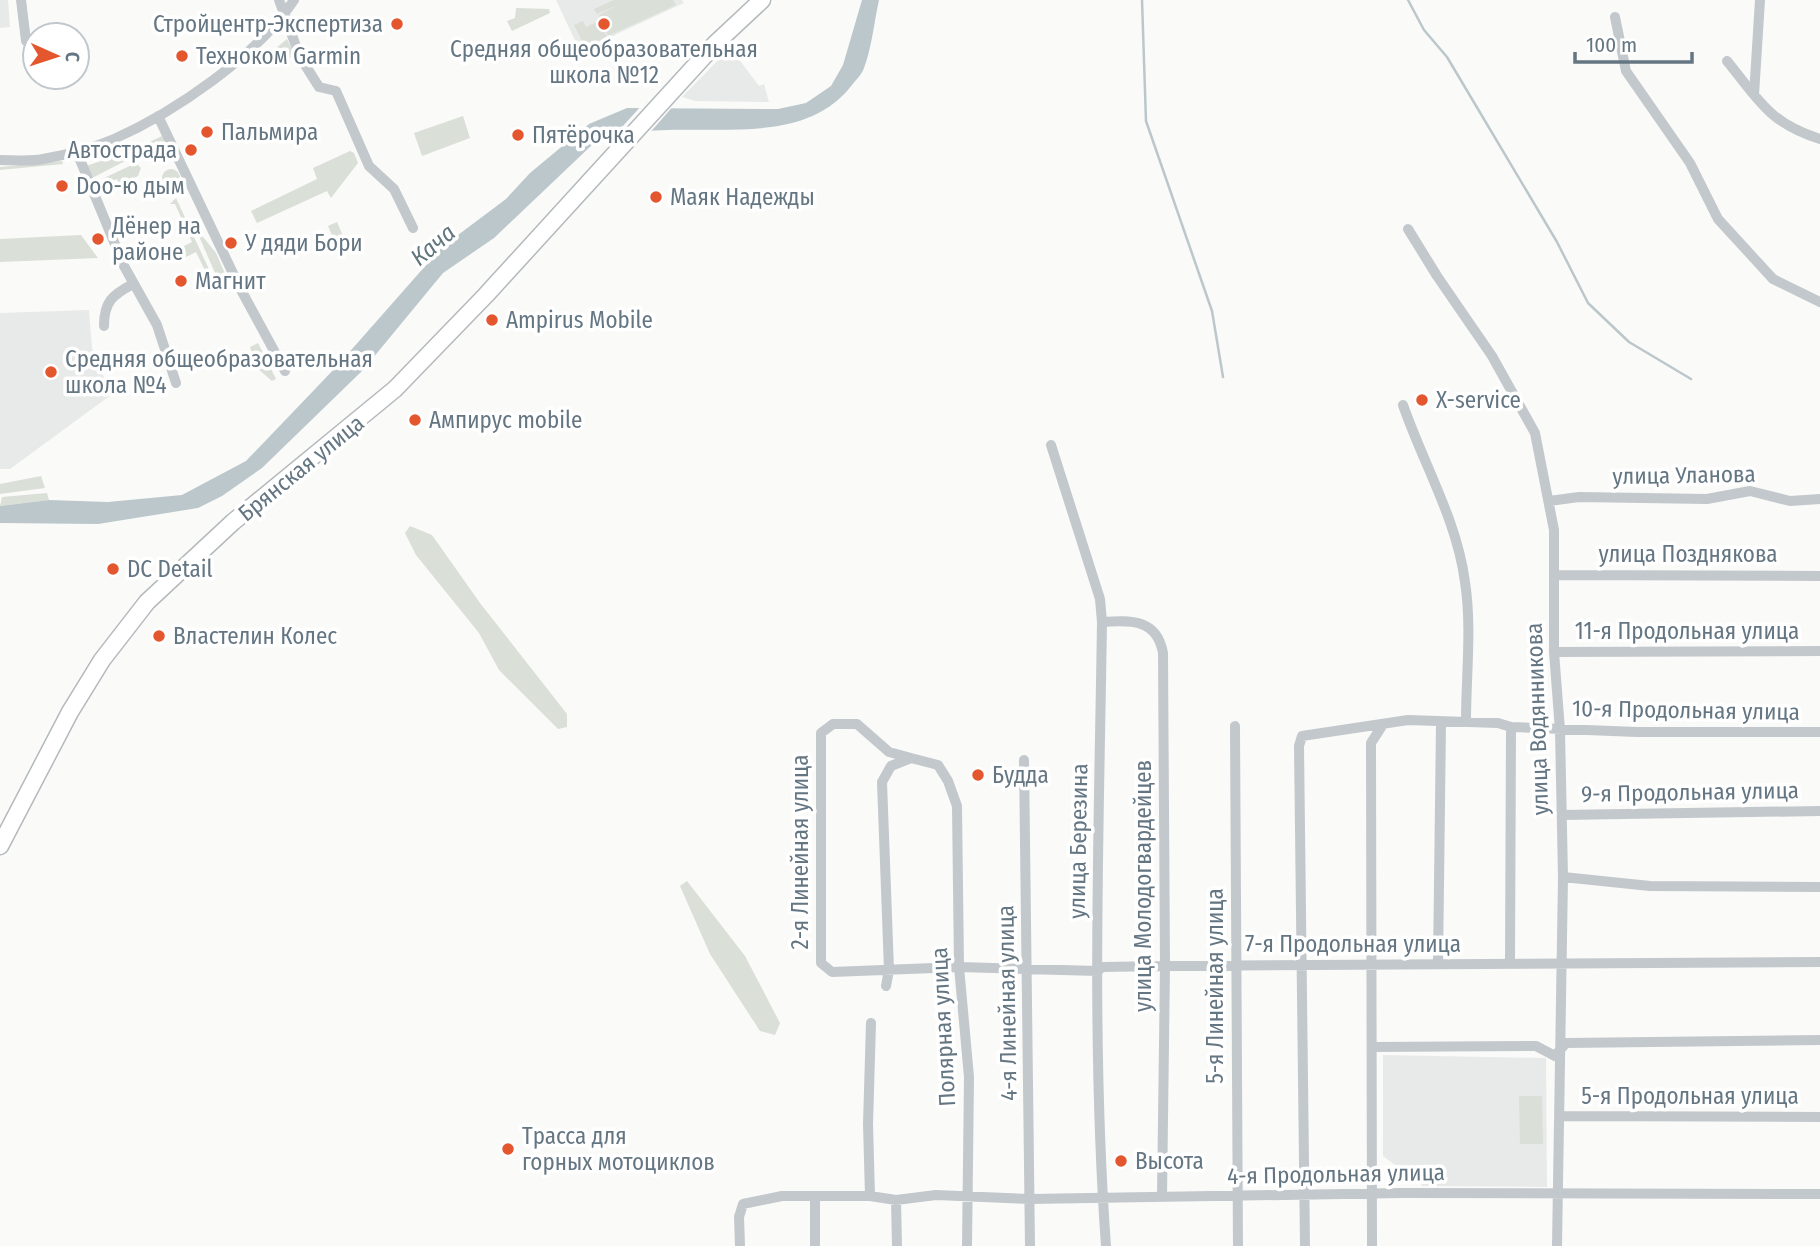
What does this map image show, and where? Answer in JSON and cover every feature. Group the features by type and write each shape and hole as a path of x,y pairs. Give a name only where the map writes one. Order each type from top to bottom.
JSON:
{"highway":[{"name":"Брянская улица","path":"0,846 83,691 125,627 147,601 233,522 358,423 394,389 730,29 762,0"}],"street":[{"path":"21,0 24,21"},
{"path":"279,0 283,17 300,57 319,87 336,91 369,166 394,189 413,228"},
{"path":"0,160 40,160 113,140 158,116 231,63 283,17 294,0"},
{"path":"1754,95 1760,0"},
{"path":"1615,16 1626,71 1690,163 1718,219 1773,279 1820,302"},
{"path":"1727,61 1774,118 1798,132 1820,139"},
{"path":"158,116 240,288 285,372"},
{"path":"76,150 133,284 158,325 176,383"},
{"name":"улица Водянникова","path":"1408,229 1492,356 1535,433 1554,530 1555,652 1560,730 1563,877 1558,1246"},
{"path":"104,326 104,309 112,296 133,284"},
{"path":"1403,405 1416,443 1434,480 1466,583 1466,721"},
{"name":"улица Березина","path":"1051,444 1100,599 1102,622 1098,971 1105,1246"},
{"name":"улица Уланова","path":"1549,501 1579,497 1707,499 1750,491 1790,501 1820,499"},
{"name":"улица Позднякова","path":"1555,575 1820,576"},
{"name":"улица Молодогвардейцев","path":"1102,622 1138,622 1154,631 1161,642 1166,966 1162,1197"},
{"name":"11-я Продольная улица","path":"1555,652 1820,651"},
{"name":"10-я Продольная улица","path":"1303,966 1299,746 1302,736 1408,720 1498,723 1511,727 1560,730 1820,732"},
{"path":"1438,963 1441,723"},
{"name":"2-я Линейная улица","path":"889,970 837,974 821,963 821,733 833,724 857,724 889,752 911,758"},
{"name":"5-я Линейная улица","path":"1235,726 1238,1246"},
{"path":"1372,1246 1371,743 1382,726"},
{"path":"1510,964 1511,727"},
{"path":"886,986 889,970 882,782 891,765 911,758"},
{"name":"Полярная улица","path":"911,758 938,765 948,781 957,806 959,967 969,1077 967,1246"},
{"name":"4-я Линейная улица","path":"1024,760 1030,1246"},
{"name":"9-я Продольная улица","path":"1562,815 1820,811"},
{"path":"1563,877 1650,886 1820,887"},
{"name":"7-я Продольная улица","path":"889,970 959,967 1098,971 1102,967 1166,966 1820,962"},
{"path":"1303,966 1305,1246"},
{"path":"870,1196 871,1023"},
{"path":"1373,1047 1536,1046 1555,1056 1566,1043 1820,1040"},
{"name":"5-я Продольная улица","path":"1560,1116 1820,1117"},
{"name":"4-я Продольная улица","path":"740,1246 739,1217 743,1204 751,1200 782,1196 870,1196 896,1200 936,1195 1030,1199 1558,1193 1820,1194"},
{"path":"815,1198 815,1246"},
{"path":"896,1200 897,1246"}],"shaded area":[{"path":"0,0 8,0 10,27 0,28"},
{"name":"Средняя общеобразовательная школа №12","path":"556,0 682,0 684,3 580,51"},
{"path":"614,0 673,0 676,5 608,36 599,15 618,5 597,14 594,9"},
{"name":"Кача","path":"862,0 879,0 867,60 852,85 827,108 798,121 765,128 658,130 625,134 594,143 494,238 443,273 363,370 262,468 222,496 198,508 98,524 0,523 0,506 49,500 108,502 182,495 246,461 338,365 442,247 506,199 530,173 589,124 627,108 778,109 806,103 831,86 843,65"},
{"path":"516,8 549,9 550,13 512,31 507,21 515,18"},
{"path":"583,21 586,27 599,21 607,37 585,47 574,25"},
{"path":"287,39 294,54 289,59 267,64 263,59"},
{"path":"735,54 759,86 764,84 769,102 695,101 682,97 722,56"},
{"path":"463,116 470,138 422,156 414,133"},
{"path":"162,136 168,147 157,153 141,146"},
{"path":"134,150 135,156 92,178 86,166"},
{"path":"350,151 354,153 358,163 331,198 327,191 257,223 251,211 317,179 313,168"},
{"path":"62,161 63,164 0,170 0,167"},
{"path":"136,163 141,168 138,176 120,185 117,179 104,184 102,179"},
{"path":"171,169 177,172 180,178 177,184 171,187 165,184 162,178 165,172"},
{"path":"176,198 219,291 216,293 196,252 186,257 182,247 192,242 175,204 170,204"},
{"path":"337,222 347,245 338,249 328,226"},
{"path":"195,227 216,253 230,285 222,289"},
{"path":"81,235 98,258 0,262 0,239"},
{"name":"Средняя общеобразовательная школа №4","path":"89,310 92,348 111,395 10,469 0,469 0,313"},
{"path":"258,343 276,379 272,381 257,368 250,347"},
{"path":"41,476 45,488 0,494 0,484"},
{"path":"47,493 49,500 0,506 2,497"},
{"path":"410,526 432,535 480,603 567,714 567,727 558,729 499,670 479,633 416,555 405,533"},
{"path":"687,881 745,956 780,1023 775,1035 760,1031 710,954 680,886"},
{"path":"1383,1055 1546,1058 1547,1187 1423,1186 1383,1156"},
{"path":"1519,1096 1542,1096 1543,1144 1520,1144"}],"pier":[{"path":"643,104 675,104 647,136 611,139"}],"waterway":[{"path":"1142,0 1146,121 1212,311 1223,377"},
{"path":"1408,0 1424,30 1447,57 1557,242 1588,303 1629,342 1691,379"}],"place":[{"name":"Стройцентр-Экспертиза","path":"397,24"},
{"name":"Средняя общеобразовательная школа №12","path":"604,24"},
{"name":"Техноком Garmin","path":"182,56"},
{"name":"Пальмира","path":"207,132"},
{"name":"Пятёрочка","path":"518,135"},
{"name":"Автострада","path":"191,150"},
{"name":"Doo-ю дым","path":"62,186"},
{"name":"Маяк Надежды","path":"656,197"},
{"name":"Дёнер на районе","path":"98,239"},
{"name":"У дяди Бори","path":"231,243"},
{"name":"Магнит","path":"181,281"},
{"name":"Ampirus Mobile","path":"492,320"},
{"name":"Средняя общеобразовательная школа №4","path":"51,372"},
{"name":"X-service","path":"1422,400"},
{"name":"Ампирус mobile","path":"415,420"},
{"name":"DC Detail","path":"113,569"},
{"name":"Властелин Колес","path":"159,636"},
{"name":"Будда","path":"978,775"},
{"name":"Трасса для горных мотоциклов","path":"508,1149"},
{"name":"Высота","path":"1121,1161"}]}
